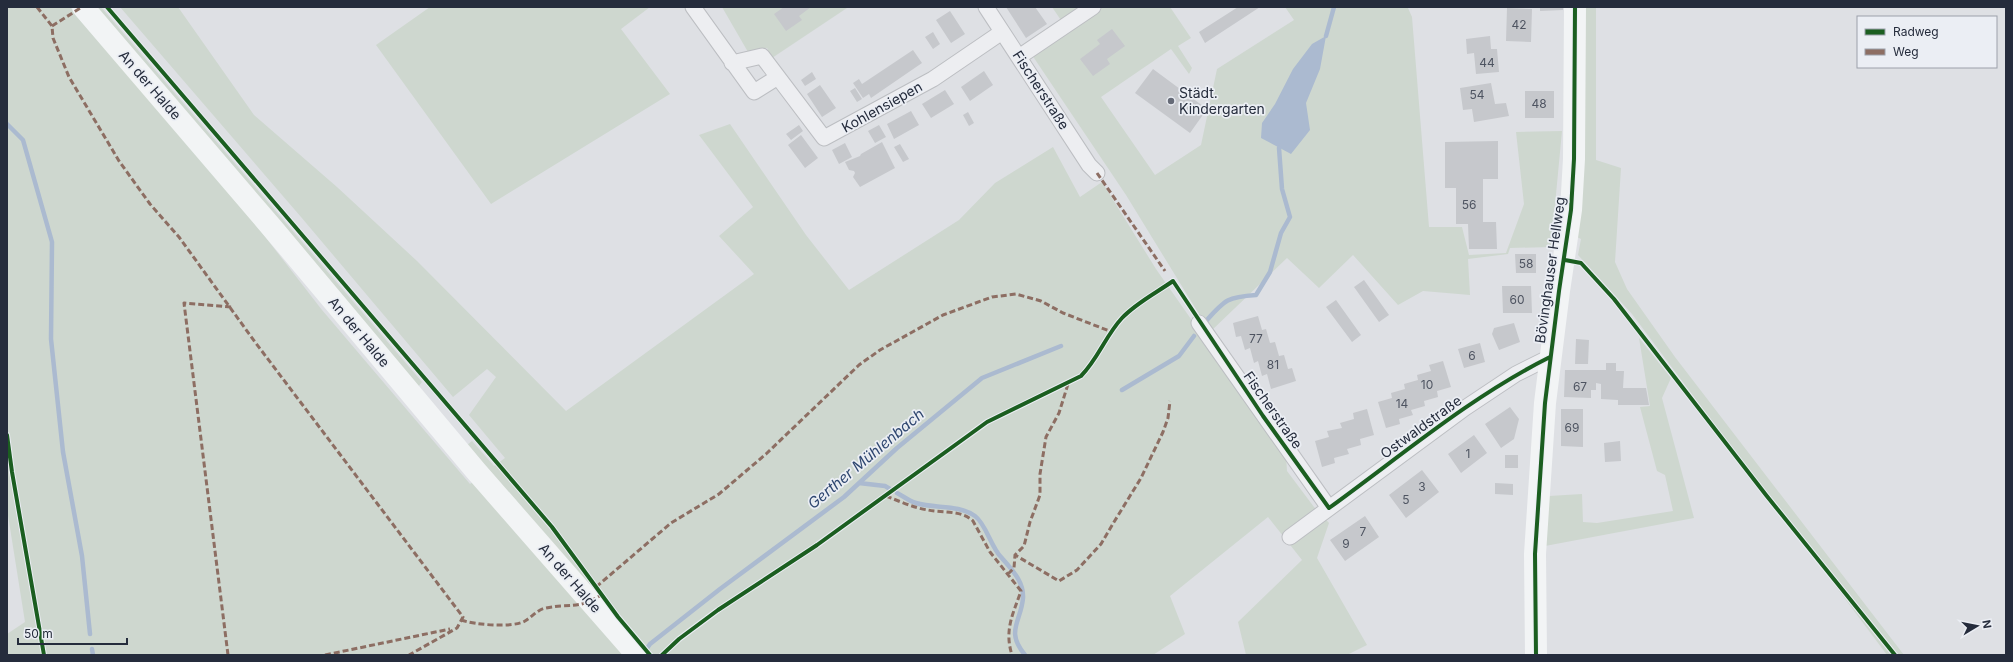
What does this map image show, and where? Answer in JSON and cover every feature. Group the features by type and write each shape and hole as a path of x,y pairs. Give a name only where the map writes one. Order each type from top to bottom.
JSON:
{"street":[{"name":"An der Halde","path":"83,7 273,229 476,471 637,655"},
{"path":"693,7 732,63 754,92 778,77 762,56 732,63"},
{"name":"Fischerstraße","path":"986,7 1089,165 1097,173"},
{"path":"1019,57 1093,7"},
{"name":"Bövinghauser Hellweg","path":"1536,655 1535,554 1550,357 1571,210 1574,159 1575,7"},
{"name":"Kohlensiepen","path":"778,77 824,138 933,79 1002,32"},
{"name":"Fischerstraße","path":"1199,323 1329,508"},
{"name":"Ostwaldstraße","path":"1290,537 1465,408 1516,374 1550,357"}],"shaded area":[{"path":"7,7 70,7 256,225 322,310 470,484 488,470 467,445 472,441 494,466 505,458 469,415 496,377 487,369 453,397 301,217 120,7 178,7 254,115 337,187 417,261 566,411 754,274 719,236 753,207 699,135 730,124 806,235 849,290 959,220 995,183 1053,147 1080,197 1102,182 1156,269 1286,455 1287,471 1314,507 1329,523 1317,558 1367,645 1347,655 1246,655 1238,622 1302,560 1268,517 1170,596 1185,634 1153,655 7,655 7,634 25,622 7,509"},
{"path":"93,7 101,7 422,382 418,387"},
{"path":"430,7 650,7 621,29 670,94 491,204 376,45"},
{"path":"722,7 847,8 772,58 767,48 748,52"},
{"path":"1052,7 1170,7 1191,38 1178,46 1192,68 1189,74 1171,49 1101,97 1155,175 1201,145 1217,69 1294,20 1285,7 1410,7 1408,8 1412,17 1429,227 1462,227 1469,255 1506,253 1524,204 1516,132 1562,131 1551,247 1510,248 1508,254 1468,259 1470,295 1423,291 1398,305 1353,255 1319,288 1287,258 1210,332 1126,195 1032,55 1069,32"},
{"path":"1583,7 1596,7 1596,160 1621,168 1615,262 1627,289 1675,357 1904,655 1887,655 1632,314 1578,255 1581,239 1577,237"},
{"path":"1639,338 1671,378 1662,398 1694,518 1545,546 1549,496 1582,494 1583,522 1597,523 1673,511 1665,475 1657,471 1640,407 1650,406"}],"water":[{"path":"1326,36 1320,69 1306,103 1310,130 1291,154 1261,138 1262,123 1275,104 1293,69 1312,44"}],"building":[{"path":"784,7 811,7 799,16 802,20 786,31 774,14"},
{"path":"1006,7 1035,7 1047,24 1026,38"},
{"path":"1238,7 1260,7 1205,43 1199,32"},
{"path":"1540,7 1563,7 1563,10 1540,11"},
{"path":"1507,8 1532,9 1531,42 1506,41"},
{"path":"950,11 965,34 951,43 936,20"},
{"path":"1112,29 1125,46 1107,59 1110,64 1093,76 1080,59 1100,44 1097,40"},
{"path":"933,32 940,44 933,49 925,37"},
{"path":"1490,36 1491,49 1497,49 1499,72 1476,74 1474,53 1467,54 1466,39"},
{"path":"913,50 922,63 871,98 869,94 863,98 853,83 859,79 862,84"},
{"name":"Städt. Kindergarten","path":"1153,69 1207,109 1190,133 1135,93"},
{"path":"984,71 993,85 970,101 961,87"},
{"path":"812,72 816,79 805,86 801,80"},
{"path":"1491,83 1495,104 1506,103 1509,116 1474,122 1472,109 1463,110 1460,88"},
{"path":"820,85 836,108 822,117 807,94"},
{"path":"855,88 862,99 857,102 850,91"},
{"path":"945,90 954,104 931,118 922,104"},
{"path":"1525,91 1554,91 1554,118 1525,118"},
{"path":"911,111 919,125 894,139 887,124"},
{"path":"968,112 974,123 969,126 963,115"},
{"path":"799,125 803,131 791,140 786,134"},
{"path":"879,125 886,137 875,143 868,131"},
{"path":"801,135 818,158 805,168 788,145"},
{"path":"1498,141 1498,179 1483,179 1483,222 1496,222 1497,249 1469,249 1468,224 1456,224 1456,188 1445,188 1445,142"},
{"path":"882,142 895,168 860,187 853,177 855,173 854,171 849,170 845,162 860,156"},
{"path":"845,143 852,157 839,164 832,150"},
{"path":"900,144 909,159 903,162 894,147"},
{"path":"1515,254 1536,254 1536,273 1516,273"},
{"path":"1364,280 1389,315 1379,322 1354,287"},
{"path":"1502,286 1531,286 1532,313 1503,313"},
{"path":"1336,300 1361,335 1352,342 1326,307"},
{"path":"1258,316 1262,330 1266,329 1270,343 1275,342 1279,356 1284,355 1288,369 1292,368 1296,381 1271,389 1267,374 1262,376 1258,361 1254,363 1250,348 1245,350 1241,336 1236,337 1233,323"},
{"path":"1514,323 1520,342 1499,350 1492,334 1494,328"},
{"path":"1576,339 1589,340 1588,364 1575,364"},
{"path":"1480,343 1485,362 1464,368 1458,349"},
{"path":"1443,361 1451,387 1437,391 1438,397 1424,401 1425,406 1411,410 1413,415 1399,419 1400,424 1386,428 1378,402 1392,398 1391,393 1405,389 1404,384 1418,380 1417,375 1431,371 1429,365"},
{"path":"1606,363 1616,363 1616,371 1624,371 1623,388 1646,388 1649,405 1618,405 1618,400 1601,399 1601,384 1596,383 1596,390 1591,390 1591,398 1564,397 1565,370 1606,370"},
{"path":"1510,407 1519,419 1514,439 1501,448 1485,424"},
{"path":"1367,409 1374,435 1360,439 1361,445 1347,449 1349,454 1334,458 1335,463 1322,467 1315,441 1329,437 1327,431 1342,428 1340,423 1354,419 1353,413"},
{"path":"1561,409 1583,409 1583,447 1561,446"},
{"path":"1474,435 1487,453 1461,473 1448,454"},
{"path":"1620,441 1621,461 1605,462 1604,443"},
{"path":"1505,455 1518,455 1518,468 1505,468"},
{"path":"1422,470 1439,492 1406,518 1389,495"},
{"path":"1495,483 1513,484 1513,495 1495,494"},
{"path":"1365,516 1379,537 1345,561 1330,540"}],"waterway":[{"name":"Gerther Mühlenbach","path":"1326,36 1334,7"},
{"path":"7,124 23,140 52,242 51,339 63,452 82,556 90,634"},
{"name":"Gerther Mühlenbach","path":"1206,321 1227,301 1239,297 1256,295 1270,272 1281,233 1290,217 1282,189 1279,148"},
{"name":"Gerther Mühlenbach","path":"1122,390 1179,356 1194,336"},
{"name":"Gerther Mühlenbach","path":"643,654 650,644 720,589 844,497 897,448 982,378 1061,346"},
{"path":"859,483 885,486 890,489"},
{"path":"897,493 908,500 923,505 954,508 968,512 979,520 997,553 1013,571 1021,586 1023,592 1022,606 1015,633 1019,647 1025,655"},
{"path":"92,649 93,655"}],"marked path":[{"path":"37,7 52,26 53,38 69,77 119,161 150,204 179,237 255,342 463,617 457,628 409,655"},
{"path":"52,26 82,7"},
{"path":"1097,173 1165,271"},
{"path":"596,587 671,523 719,494 766,454 859,365 880,350 943,315 992,297 1016,294 1041,301 1063,313 1112,332"},
{"path":"228,655 184,303 231,307"},
{"path":"1068,384 1059,413 1046,437 1040,474 1040,495 1030,522 1024,546 1015,555 1059,581 1077,570 1101,544 1141,478 1163,432 1168,418 1170,401"},
{"path":"886,496 923,509 958,513 973,521 990,552 1021,591 1010,622 1009,638 1012,655"},
{"path":"1008,574 1014,568 1015,555"},
{"path":"461,620 494,625 519,623 525,621 543,609 586,603 601,595"},
{"path":"325,655 450,629"}],"cycle path":[{"path":"107,7 552,527 618,617 650,655"},
{"path":"1536,655 1535,554 1545,403 1571,210 1574,159 1575,7"},
{"path":"1565,260 1581,263 1614,299 1766,495 1895,655"},
{"path":"662,655 679,639 718,610 817,545 987,422 1081,376 1122,318 1140,303 1173,281 1263,416 1329,508 1436,428 1492,390 1550,357"},
{"path":"7,435 12,472 44,655"}],"place":[{"name":"Städt. Kindergarten","path":"1171,101"}]}
